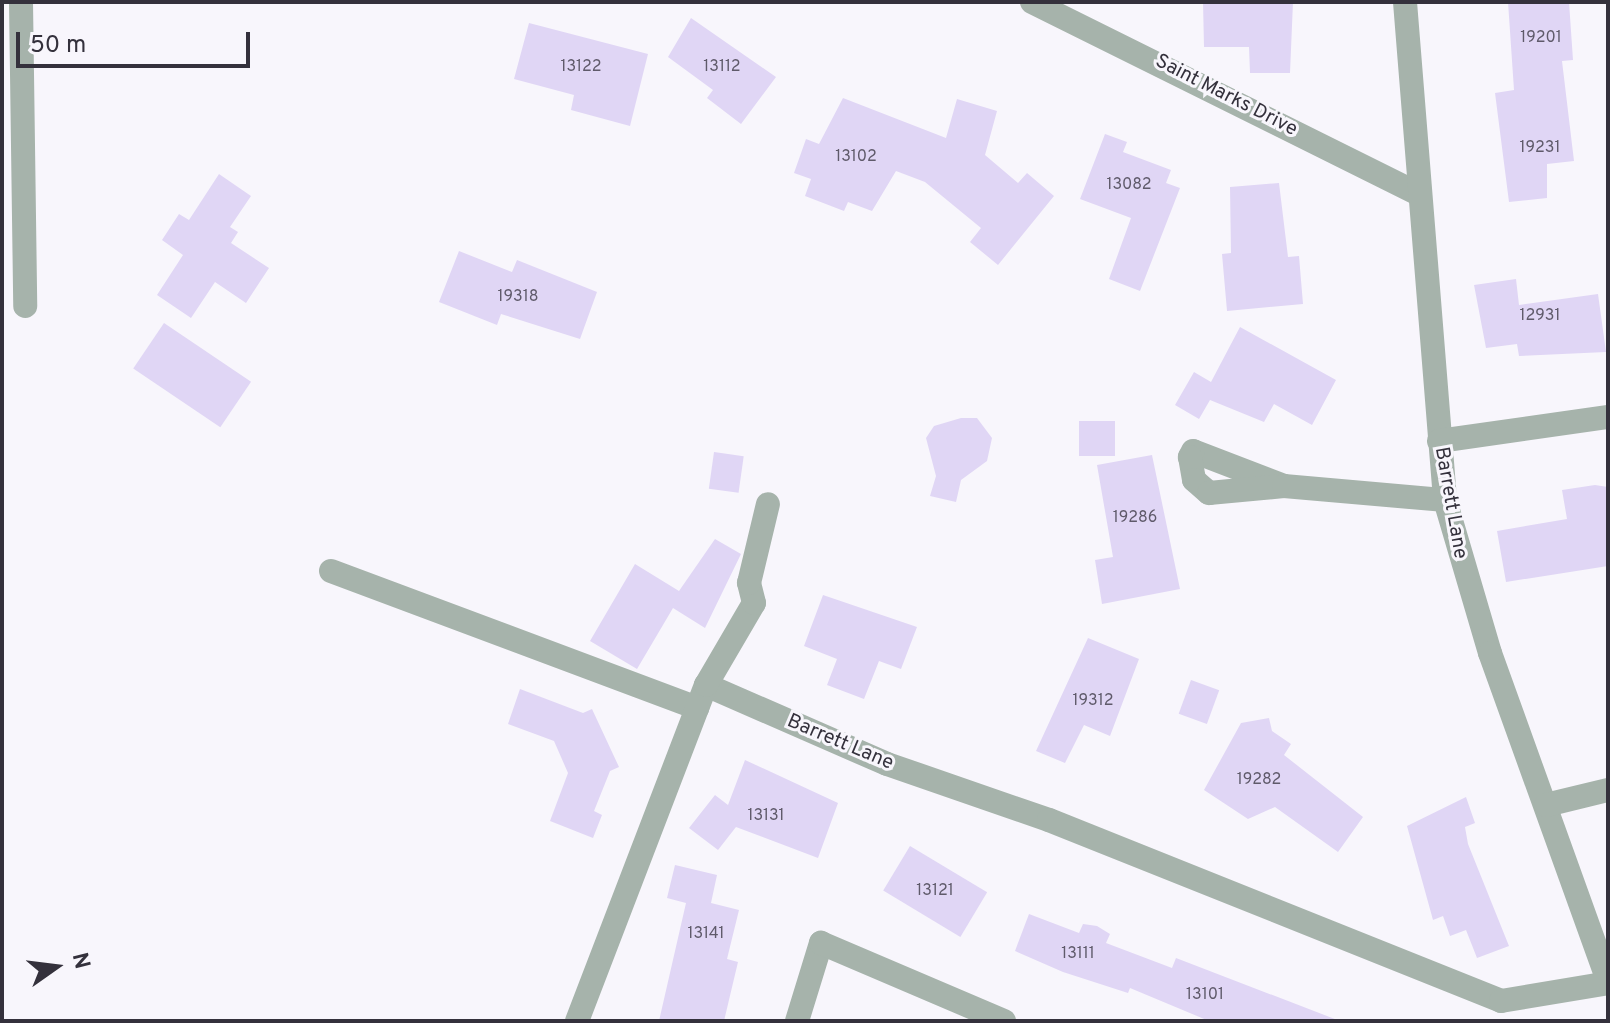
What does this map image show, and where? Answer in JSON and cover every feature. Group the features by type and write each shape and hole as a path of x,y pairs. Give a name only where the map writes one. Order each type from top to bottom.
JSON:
{"street":[{"path":"21,2 25,306"},
{"name":"Saint Marks Drive","path":"1032,2 1418,194"},
{"name":"Barrett Lane","path":"706,685 887,764 1049,820 1501,1001 1608,982 1485,638 1445,500 1418,194 1405,2"},
{"path":"1439,441 1608,417"},
{"path":"1284,486 1445,500"},
{"path":"577,1021 706,685 754,603 749,583 768,504"},
{"path":"331,571 697,708"},
{"path":"1546,805 1608,790"},
{"path":"797,1021 821,943 1004,1021"}],"building":[{"path":"1203,2 1293,2 1290,73 1250,73 1249,47 1204,47"},
{"path":"1508,2 1569,2 1573,60 1562,61 1574,161 1547,164 1547,198 1509,202 1495,93 1514,90"},
{"path":"691,18 776,77 741,124 707,98 713,90 668,57"},
{"path":"529,23 648,54 630,126 571,110 574,95 514,79"},
{"path":"843,98 946,138 957,99 997,111 985,155 1018,183 1027,173 1054,196 998,265 970,242 981,228 925,182 896,171 872,211 848,202 844,211 805,196 811,179 794,173 806,139 819,144"},
{"path":"1105,134 1127,142 1123,152 1171,170 1166,183 1180,188 1140,291 1109,279 1131,218 1080,199"},
{"path":"219,174 251,196 230,227 238,232 231,243 269,268 246,303 215,282 191,318 157,295 183,255 162,240 179,214 189,220"},
{"path":"1279,183 1288,257 1299,256 1303,304 1227,311 1222,254 1231,253 1230,187"},
{"path":"459,251 512,272 517,260 597,292 580,339 501,314 497,325 439,302"},
{"path":"1516,279 1519,305 1598,294 1606,352 1519,356 1517,344 1486,348 1474,285"},
{"path":"164,323 251,382 220,427 133,369"},
{"path":"1240,327 1336,380 1312,425 1274,404 1264,422 1210,400 1199,419 1175,405 1194,372 1211,382"},
{"path":"961,418 977,418 992,438 987,461 961,480 956,502 930,496 936,476 926,438 934,426"},
{"path":"1079,421 1115,421 1115,456 1079,456"},
{"path":"714,452 744,456 739,493 709,489"},
{"path":"1152,455 1180,589 1102,604 1095,560 1113,557 1097,465"},
{"path":"1595,485 1608,487 1608,566 1506,582 1497,531 1567,519 1562,490"},
{"path":"715,539 741,554 705,628 673,608 637,669 590,641 635,564 679,591"},
{"path":"823,595 917,627 901,669 879,661 864,699 827,685 837,659 804,646"},
{"path":"1088,638 1139,659 1110,736 1084,725 1065,763 1036,751"},
{"path":"1191,680 1219,690 1207,724 1179,714"},
{"path":"520,689 583,713 592,709 619,767 610,771 594,811 602,815 593,838 550,821 568,773 554,741 508,724"},
{"path":"1269,718 1272,731 1291,744 1284,755 1363,817 1338,852 1275,807 1248,819 1204,790 1241,723"},
{"path":"745,760 838,803 818,858 736,827 718,850 689,828 715,795 728,805"},
{"path":"1466,797 1475,823 1465,827 1468,844 1509,946 1477,958 1466,930 1450,936 1443,916 1433,920 1407,826"},
{"path":"910,846 987,892 960,937 883,891"},
{"path":"675,865 717,875 711,903 739,910 727,959 738,962 724,1021 659,1021 686,903 667,898"},
{"path":"1029,914 1079,933 1083,924 1097,926 1110,934 1106,943 1172,968 1176,958 1340,1021 1209,1021 1130,988 1128,993 1063,972 1015,951"}]}
